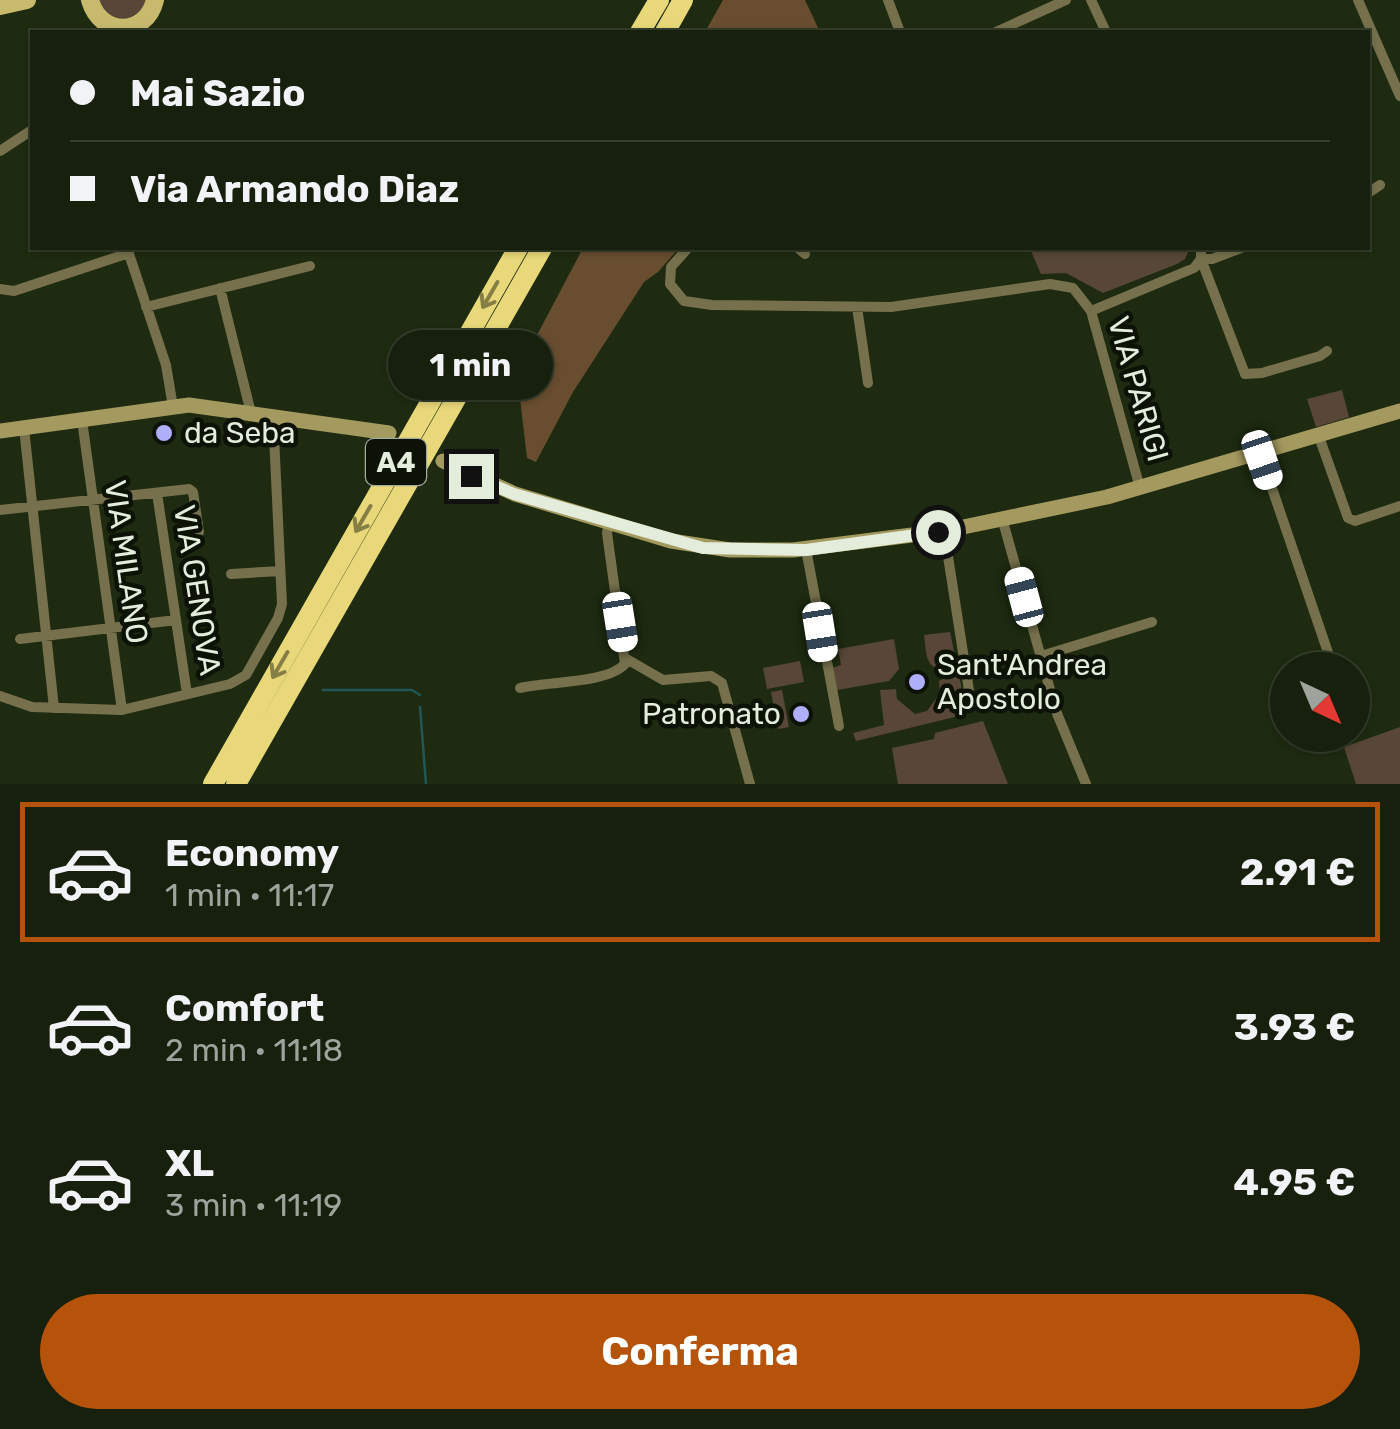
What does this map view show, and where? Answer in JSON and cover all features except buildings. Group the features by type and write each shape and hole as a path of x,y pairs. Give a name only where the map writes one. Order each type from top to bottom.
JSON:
{"highway":[{"path":"641,30 659,0"},
{"path":"666,30 683,0"},
{"name":"A4","path":"213,784 517,250"},
{"name":"A4","path":"236,784 541,250"}],"main road":[{"path":"0,6 28,0"},
{"path":"90,0 102,22 118,30"},
{"path":"123,30 148,18 156,0"}],"street":[{"path":"888,0 899,30"},
{"path":"1000,30 1066,0"},
{"path":"1092,0 1105,30"},
{"path":"1358,0 1400,96"},
{"path":"0,151 30,131"},
{"path":"1370,191 1380,185"},
{"path":"0,290 14,290 128,250 170,379 173,407"},
{"name":"VIA PARIGI","path":"686,250 671,267 672,288 684,301 712,306 906,305 1056,284 1076,290 1092,312 1140,488"},
{"path":"1201,253 1212,260 1236,250"},
{"path":"1092,312 1194,268 1201,253"},
{"path":"1201,253 1246,374 1262,374 1326,351"},
{"path":"146,308 310,266"},
{"path":"220,288 251,413"},
{"path":"856,307 868,383"},
{"path":"0,431 206,406 389,433"},
{"path":"443,461 514,494 703,548 806,550 944,531 1140,488 1400,411"},
{"path":"0,696 20,704 54,708 122,710 230,684 246,675 281,611 273,415"},
{"name":"VIA MILANO","path":"82,420 122,710"},
{"path":"24,428 54,708"},
{"path":"1318,434 1348,518 1355,521 1400,506"},
{"path":"1260,453 1328,652"},
{"name":"VIA GENOVA","path":"0,510 189,490 199,532"},
{"name":"VIA GENOVA","path":"157,493 188,694"},
{"path":"1002,518 1056,711 1086,784"},
{"path":"520,688 613,674 625,664 607,533 610,522"},
{"path":"944,531 970,697"},
{"path":"806,550 838,726"},
{"path":"231,574 280,571"},
{"path":"20,639 176,620"},
{"path":"1041,656 1152,622"},
{"path":"626,658 663,680 711,676 722,683 750,784"}],"shaded area":[{"path":"97,0 149,0 134,20 111,20"},
{"path":"723,0 805,0 819,30 706,30"},
{"path":"582,250 677,250 644,282 573,392 536,462 527,458 517,373"},
{"path":"1189,250 1177,264 1103,293 1066,273 1041,274 1031,251"},
{"path":"1342,390 1349,417 1316,427 1307,399"},
{"path":"950,632 967,714 856,741 853,733 884,725 880,690 896,689 897,699 915,714 927,711 940,693 939,681 949,673 931,664 924,635"},
{"path":"894,639 899,669 889,681 837,690 832,668 841,665 838,649"},
{"path":"800,661 804,682 767,689 763,668"},
{"path":"782,690 789,727 778,729 771,692"},
{"path":"983,721 1008,784 898,784 892,748 934,739 935,733"},
{"path":"1400,727 1400,784 1356,784 1346,752 1370,752 1370,738"}],"waterway":[{"path":"323,690 412,690 420,695"},
{"path":"420,707 426,784"}],"place":[{"name":"da Seba","path":"164,433"},
{"name":"Sant'Andrea Apostolo","path":"917,682"},
{"name":"Patronato","path":"801,714"}],"route":[{"path":"471,476 514,494 703,548 806,550 938,532"}]}
